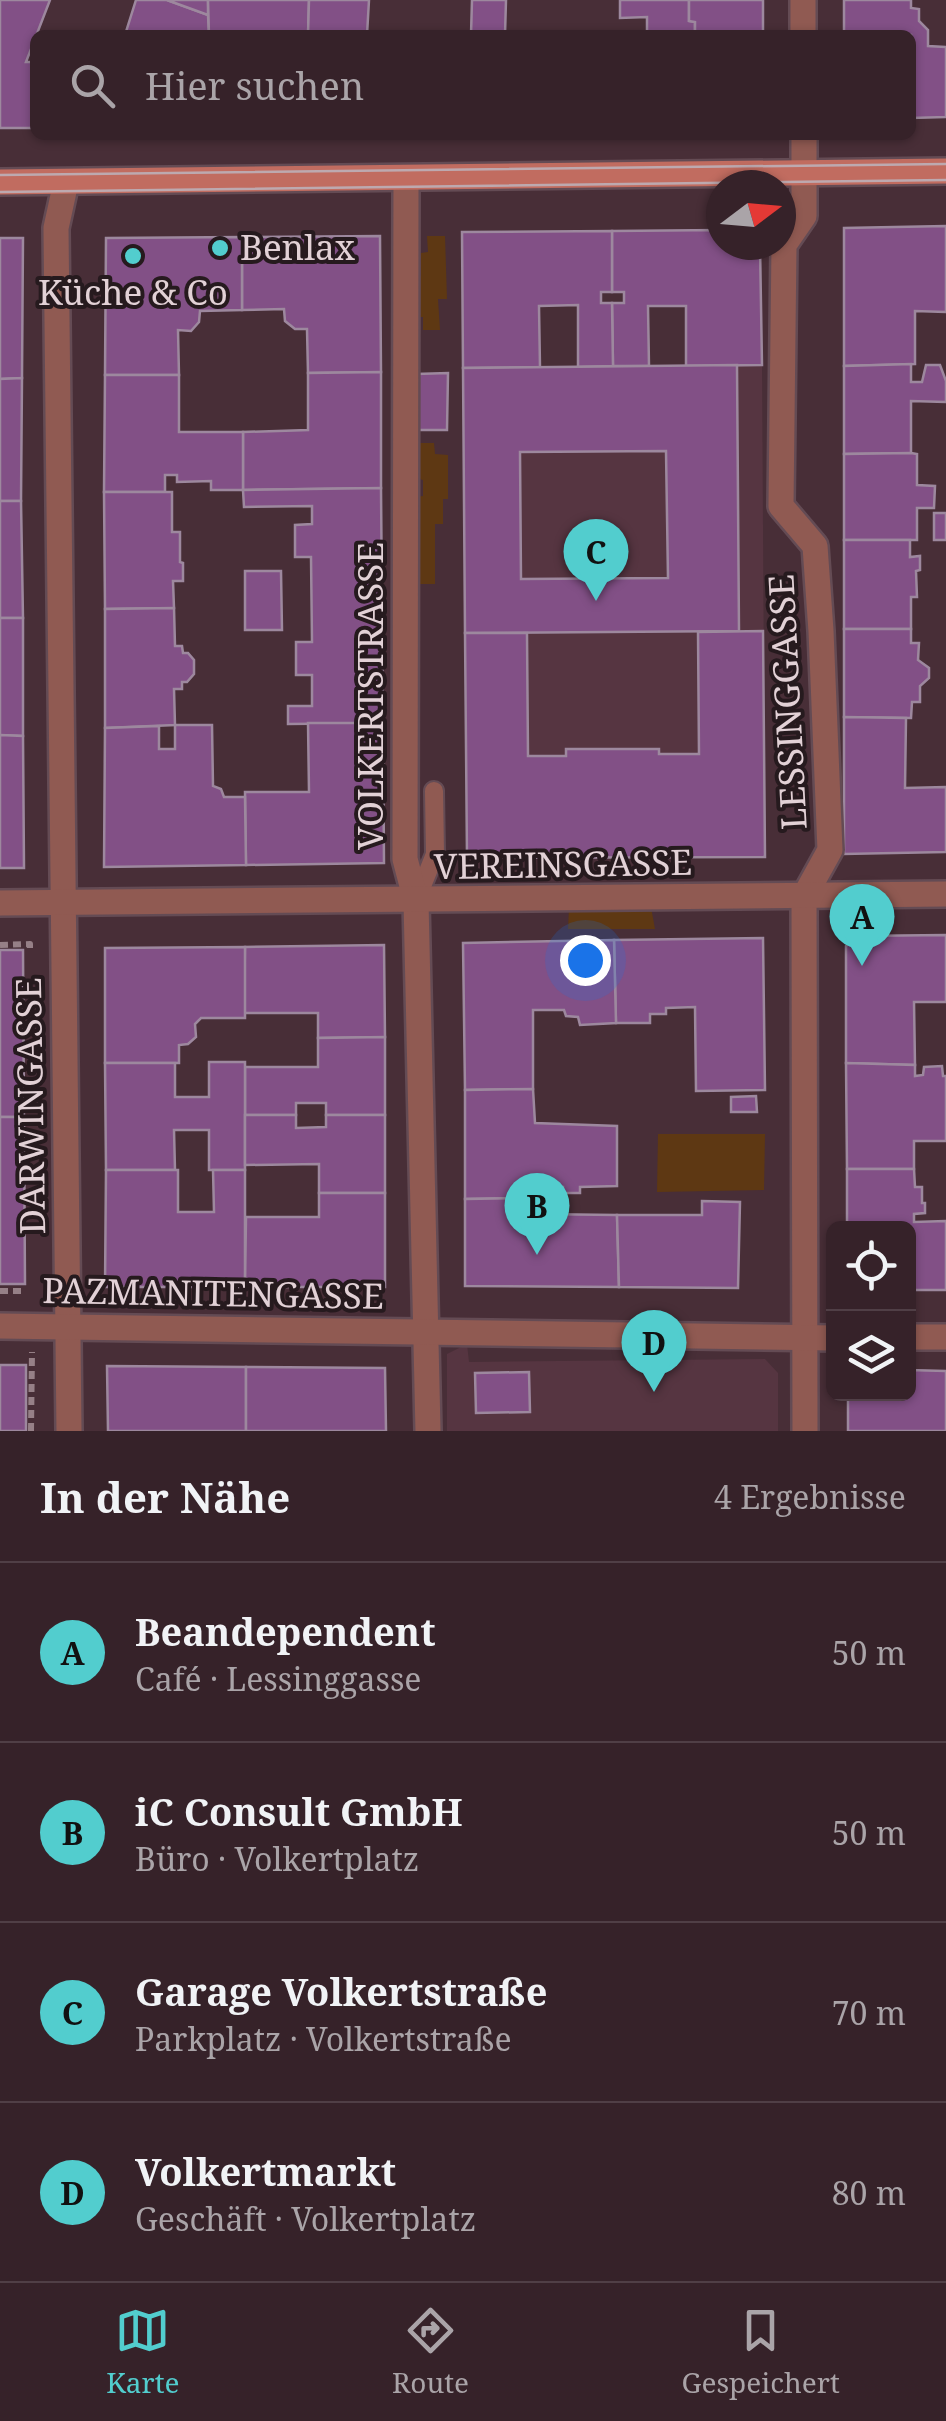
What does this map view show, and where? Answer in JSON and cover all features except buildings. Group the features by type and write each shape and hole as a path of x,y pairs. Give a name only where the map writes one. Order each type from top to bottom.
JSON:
{"main road":[{"path":"0,182 946,172"}],"street":[{"path":"802,0 803,30"},
{"name":"LESSINGGASSE","path":"804,140 804,216 784,245 781,506 816,546 830,850 804,897 805,1431"},
{"name":"VOLKERTSTRASSE","path":"406,178 405,859 416,901 428,1431"},
{"name":"DARWINGASSE","path":"66,182 56,228 68,1431"},
{"name":"VEREINSGASSE","path":"0,903 946,894"},
{"name":"PAZMANITENGASSE","path":"0,1326 805,1338"},
{"path":"916,1337 946,1337"},
{"path":"805,1338 826,1338"}],"lane":[{"path":"416,901 435,854 434,791"}],"path":[{"path":"0,944 30,944 30,963"},
{"path":"0,1291 24,1291"},
{"path":"31,1431 33,1326"}],"shaded area":[{"path":"427,236 445,236 447,299 438,299 440,330 423,330 423,317 415,317 414,277 421,276 421,253 428,252"},
{"path":"762,365 765,857 467,858 463,368"},
{"path":"418,443 434,443 435,454 448,455 448,499 443,499 443,524 435,524 435,584 420,584 416,561 415,497 423,496"},
{"path":"651,907 655,929 568,929 569,908"},
{"path":"658,1134 765,1134 764,1190 657,1192"},
{"path":"467,1344 469,1362 765,1359 778,1373 778,1431 447,1431 447,1354","holes":["475,1373 529,1373 530,1411 477,1413"]}],"tram line":[{"path":"0,175 946,164"},
{"path":"0,192 946,180"}],"place":[{"name":"Benlax","path":"220,248"},
{"name":"Küche & Co","path":"133,256"},
{"name":"Garage Volkertstraße","path":"596,601"},
{"name":"Beandependent","path":"862,966"},
{"name":"iC Consult GmbH","path":"537,1255"},
{"name":"Volkertmarkt","path":"654,1392"}]}
